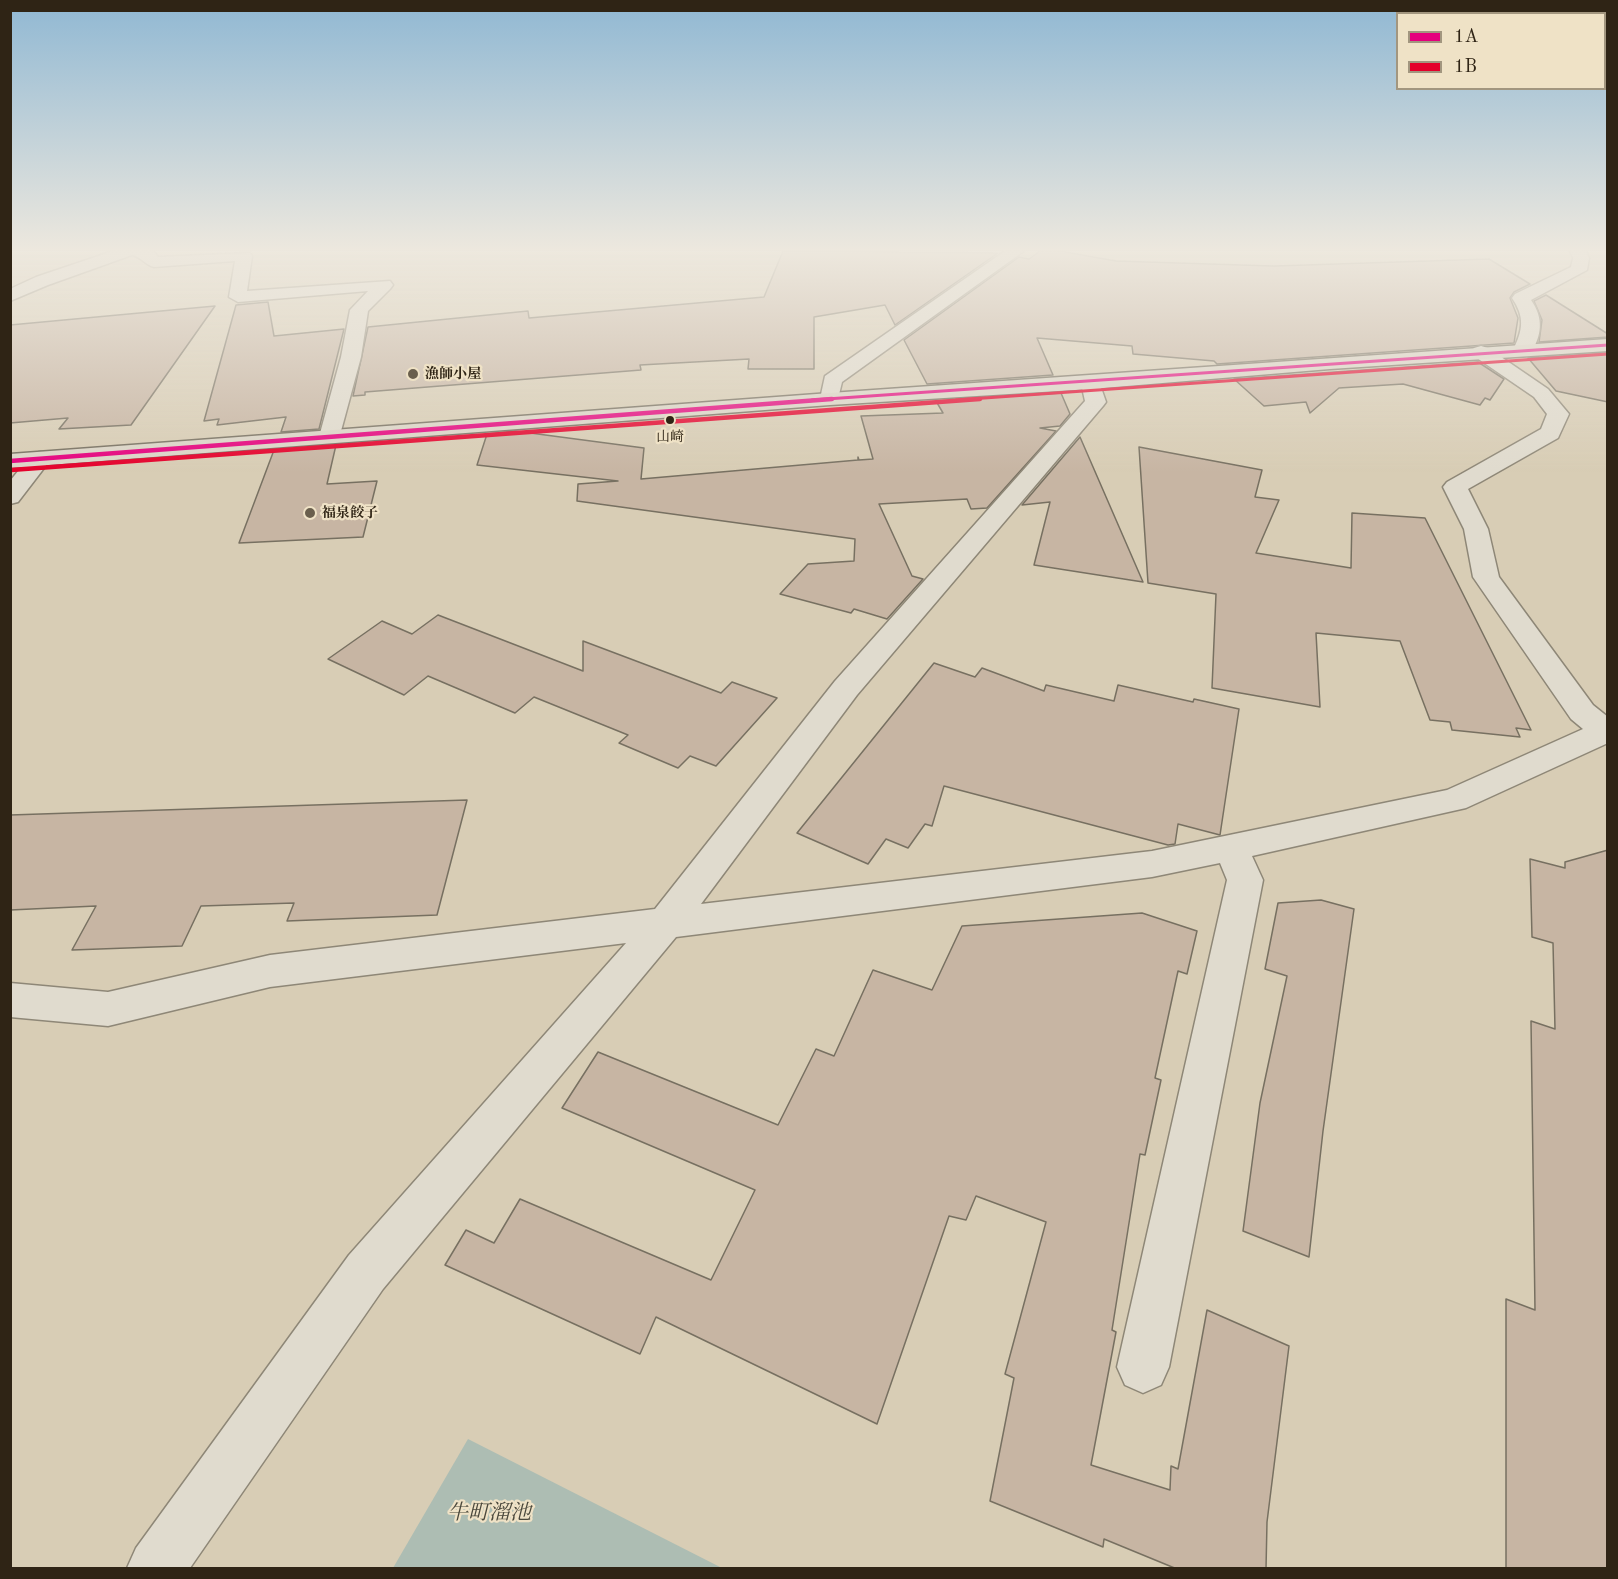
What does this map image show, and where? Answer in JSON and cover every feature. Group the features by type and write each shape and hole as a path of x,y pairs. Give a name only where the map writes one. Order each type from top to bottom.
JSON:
{"highway":[{"path":"10,461 830,399 1091,383 1481,352 1608,345"}],"street":[{"path":"330,437 351,357 357,325"},
{"path":"830,399 832,380 911,325"},
{"path":"1522,350 1532,330 1532,325"},
{"path":"10,1000 108,1009 270,970 1152,864 1454,800 1606,730 1582,712 1486,577 1476,529 1455,487 1550,433 1558,414 1541,393 1481,352"},
{"path":"156,1569 366,1272 664,924 846,688 1096,402 1091,383"},
{"path":"10,497 40,459"},
{"path":"1143,1367 1245,880 1231,848"}],"water":[{"name":"牛町溜池","path":"468,1439 722,1568 393,1568"}],"building":[{"path":"10,325 202,325 131,425 59,429 68,418 10,423"},
{"path":"231,325 272,325 274,336 344,329 319,429 281,432 286,417 217,425 219,419 204,421"},
{"path":"391,325 814,325 814,369 748,369 749,359 640,365 641,370 365,392 365,395 353,396 368,327"},
{"path":"925,325 1517,325 1514,343 1217,364 1214,361 1133,354 1132,346 1037,338 1053,375 927,384 904,340"},
{"path":"1541,325 1593,325 1608,334 1608,337 1539,342"},
{"path":"1608,353 1608,402 1556,391 1528,358"},
{"path":"1478,362 1504,379 1490,400 1485,398 1480,405 1403,384 1339,388 1310,413 1306,402 1264,406 1234,379"},
{"path":"1061,393 1070,414 1060,426 1040,428 1056,431 987,508 971,509 967,499 879,504 912,576 923,579 887,619 854,609 851,613 780,594 808,564 854,561 855,539 577,501 578,484 618,481 477,465 487,434 515,431 644,448 641,479 858,460 858,457 859,460 873,459 861,416 943,413 936,401"},
{"path":"1080,437 1143,582 1034,565 1050,502 1022,505"},
{"name":"福泉餃子","path":"336,445 327,484 377,481 363,537 239,543 274,450"},
{"path":"1139,447 1262,470 1255,497 1279,500 1256,553 1351,568 1352,513 1425,518 1531,730 1516,728 1520,737 1452,730 1450,722 1430,720 1400,641 1316,633 1320,707 1212,688 1216,594 1148,583"},
{"path":"438,615 583,671 583,641 721,693 732,682 777,698 716,766 690,756 678,768 619,743 628,735 534,697 515,713 428,676 404,695 328,659 382,621 412,634"},
{"path":"934,663 975,677 982,668 1044,691 1046,685 1114,701 1118,685 1193,702 1194,699 1239,709 1220,835 1178,824 1175,844 1168,845 944,786 932,826 925,824 908,848 886,839 868,864 797,833"},
{"path":"467,800 437,915 287,921 294,903 201,906 182,946 72,950 96,906 10,910 10,815"},
{"path":"1608,850 1608,1569 1506,1569 1506,1299 1535,1310 1531,1021 1555,1029 1553,943 1532,937 1530,859 1565,868 1565,862"},
{"path":"1321,900 1354,909 1323,1131 1309,1257 1243,1231 1260,1103 1287,976 1265,969 1278,903"},
{"path":"1142,913 1197,931 1187,974 1178,971 1155,1078 1161,1080 1145,1155 1140,1154 1112,1330 1116,1332 1091,1465 1170,1490 1171,1466 1178,1469 1207,1310 1289,1346 1267,1522 1266,1569 1177,1569 1104,1539 1103,1547 990,1501 1014,1378 1005,1374 1046,1222 976,1196 966,1220 949,1216 877,1424 656,1317 640,1354 445,1265 466,1230 494,1243 520,1199 711,1280 755,1190 562,1108 598,1052 778,1125 816,1049 834,1056 873,970 932,990 962,926"}],"transit line":[{"name":"1A","path":"10,461 830,399 1091,383 1330,363 1608,345"},
{"name":"1B","path":"11,470 831,408 1092,392 1331,372 1608,354"}],"place":[{"name":"漁師小屋","path":"413,374"},
{"name":"山崎","path":"670,420"},
{"name":"福泉餃子","path":"310,513"}]}
